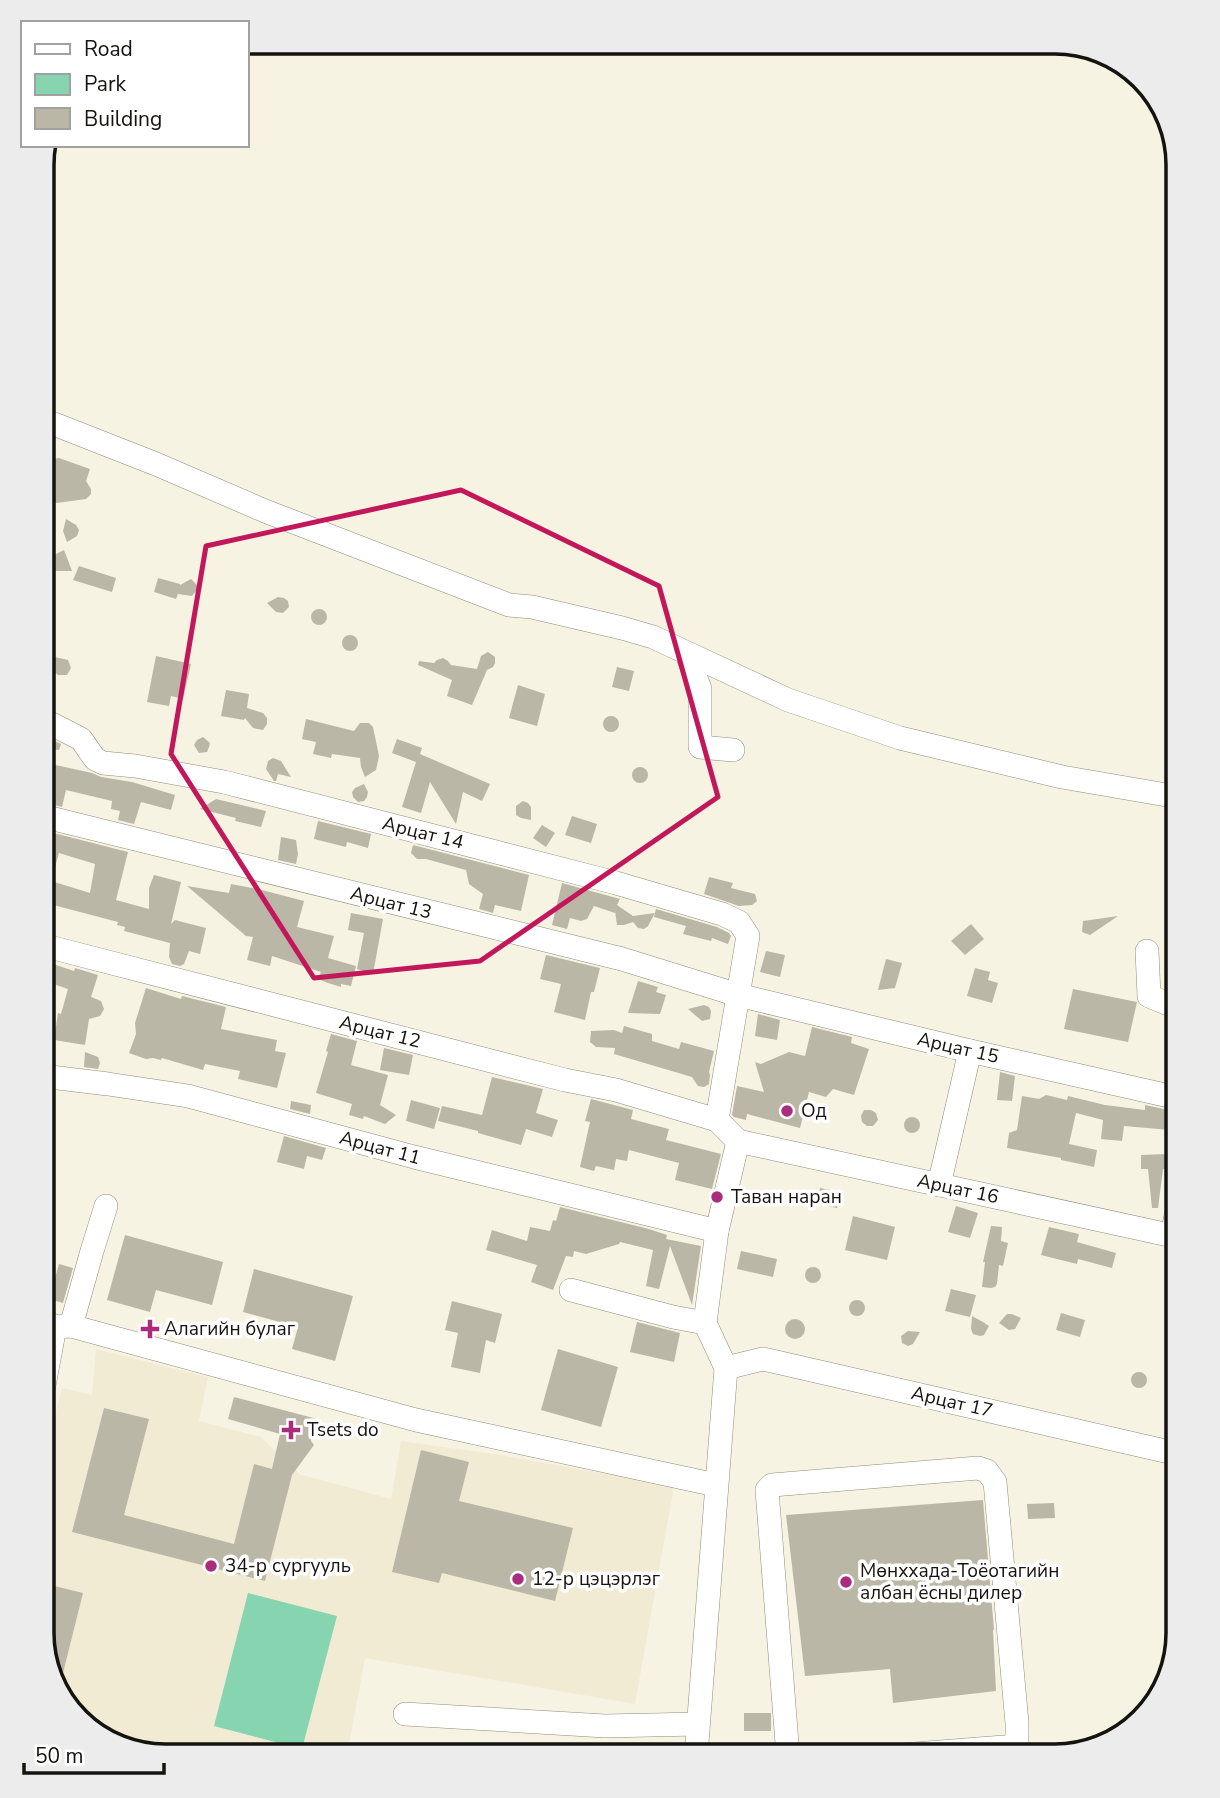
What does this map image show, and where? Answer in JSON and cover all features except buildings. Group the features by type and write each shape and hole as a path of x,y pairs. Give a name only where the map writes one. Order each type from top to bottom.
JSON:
{"street":[{"path":"54,424 265,511 509,605 532,607 653,637 788,700 901,738 1062,778 1166,795"},
{"path":"687,654 700,689 700,747 733,750"},
{"name":"Арцат 14","path":"54,725 81,739 95,759 103,763 223,782 603,879 722,914 738,922 748,936 738,995"},
{"name":"Арцат 13","path":"54,819 622,959 738,995"},
{"name":"Арцат 12","path":"54,948 565,1080 616,1090 717,1121"},
{"path":"1147,951 1149,996 1166,1003"},
{"path":"696,1744 726,1368 705,1323 717,1231 738,1141 717,1121 738,995"},
{"name":"Арцат 15","path":"738,995 1166,1095"},
{"path":"939,1185 970,1051"},
{"name":"Арцат 11","path":"54,1077 188,1096 414,1157 717,1231"},
{"name":"Арцат 16","path":"738,1141 1166,1234"},
{"path":"106,1206 92,1251 56,1324 416,1420 716,1485"},
{"path":"571,1290 705,1323"},
{"name":"Арцат 17","path":"726,1368 763,1359 1166,1451"},
{"path":"787,1744 768,1490 772,1485 978,1468 987,1471 995,1482 1017,1744"},
{"path":"405,1714 605,1726 698,1724"}],"highlighted area":[{"path":"461,490 659,586 718,797 480,961 314,978 171,754 206,546"}],"shaded area":[{"name":"34-р сургууль","path":"96,1349 208,1377 199,1421 261,1437 299,1474 391,1499 401,1441 494,1454 674,1486 635,1704 365,1658 349,1744 158,1744 137,1740 110,1729 87,1711 69,1688 58,1661 54,1633 54,1418 62,1388 92,1395"}],"green space":[{"path":"248,1593 337,1616 303,1744 283,1744 214,1726"}],"place":[{"name":"Од","path":"787,1111"},
{"name":"Таван наран","path":"717,1197"},
{"name":"Алагийн булаг","path":"150,1329"},
{"name":"Tsets do","path":"291,1430"},
{"name":"34-р сургууль","path":"211,1566"},
{"name":"12-р цэцэрлэг","path":"518,1579"},
{"name":"Мөнххада-Тоёотагийн албан ёсны дилер","path":"846,1582"}]}
